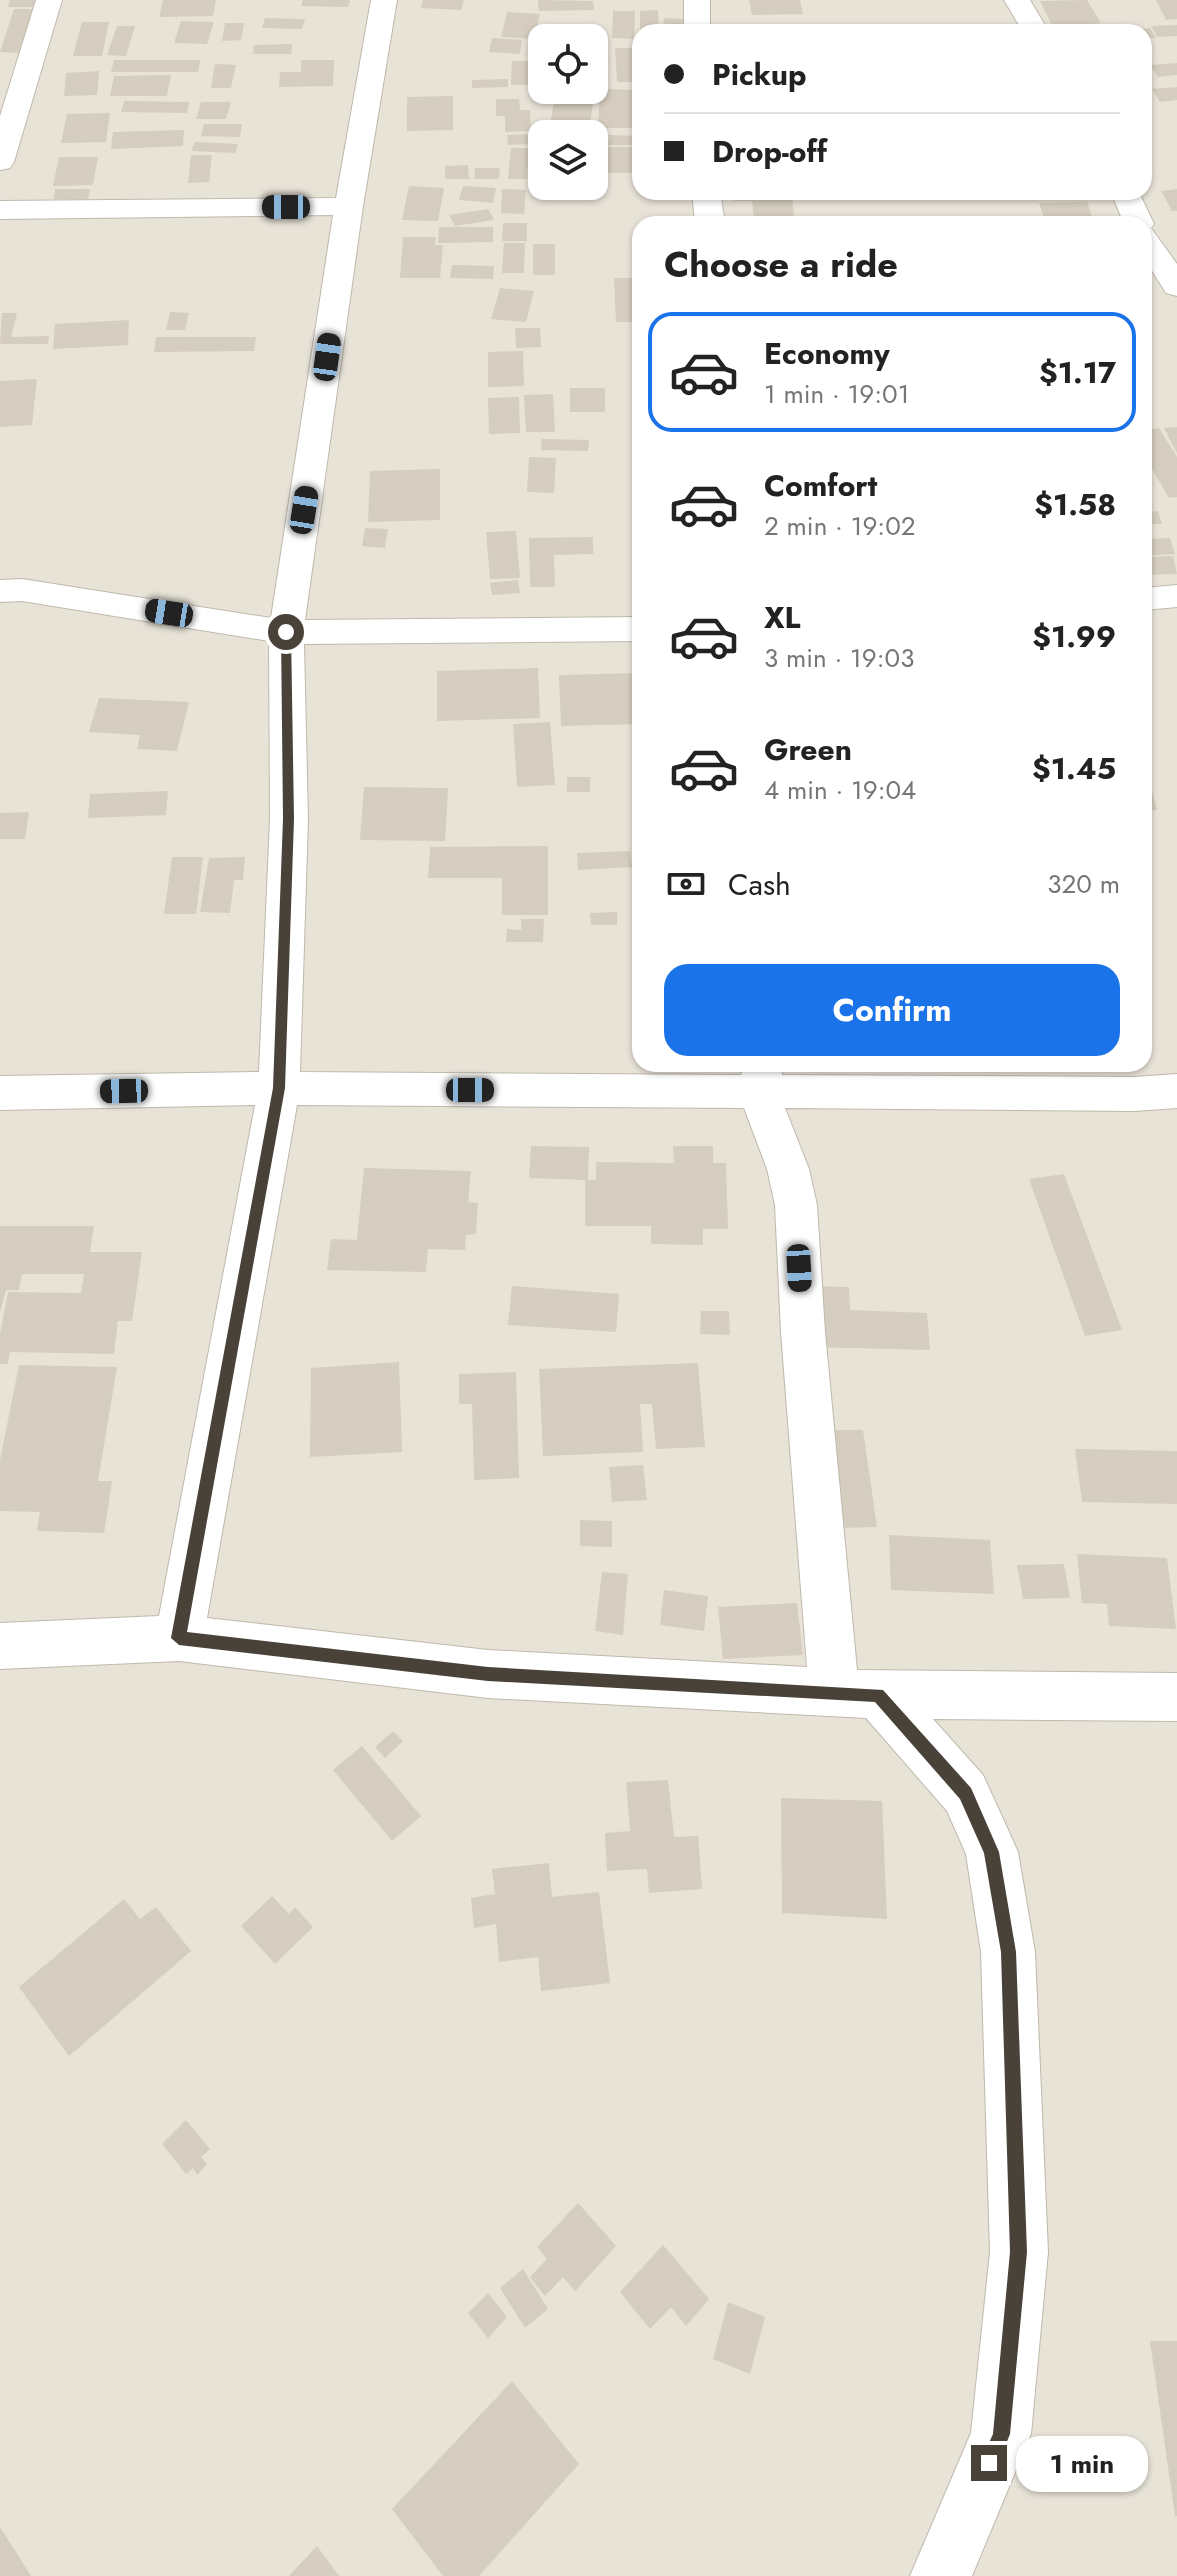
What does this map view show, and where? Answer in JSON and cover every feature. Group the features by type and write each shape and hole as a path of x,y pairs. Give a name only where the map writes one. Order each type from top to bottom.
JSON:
{"street":[{"path":"0,162 49,0"},
{"path":"179,1638 279,1088 289,819 286,632 349,206 384,0"},
{"path":"697,0 697,24"},
{"path":"1017,0 1031,24"},
{"path":"0,210 349,206"},
{"path":"1152,248 1177,287"},
{"path":"0,591 22,590 286,632 632,629"},
{"path":"1152,598 1177,596"},
{"path":"761,1078 796,1205 803,1332 856,1694 965,1793 992,1852 1008,1952 1019,2252 1001,2434 941,2576"},
{"path":"0,1093 761,1078 1135,1094 1177,1091"},
{"path":"0,1646 179,1638 488,1674 856,1694 1177,1697"}],"shaded area":[{"path":"0,0 1177,0 1177,2576 0,2576"}],"building":[{"path":"10,0 39,0 38,7 8,7"},
{"path":"163,0 216,0 213,16 159,17"},
{"path":"303,0 350,0 348,7 301,6"},
{"path":"423,0 464,0 461,10 421,8"},
{"path":"538,0 593,1 594,10 539,11"},
{"path":"749,0 800,0 803,14 752,15"},
{"path":"1087,0 1101,23 1052,24 1040,1"},
{"path":"1156,0 1177,0 1177,19 1166,20"},
{"path":"14,9 38,9 23,53 0,52"},
{"path":"658,10 659,24 640,24 640,11"},
{"path":"613,11 635,11 632,39 612,38"},
{"path":"507,12 540,14 538,24 528,24 528,39 501,37"},
{"path":"265,18 305,19 302,29 262,28"},
{"path":"664,18 687,19 686,24 663,24"},
{"path":"181,21 214,22 207,44 174,43"},
{"path":"82,22 109,22 102,56 73,56"},
{"path":"225,23 244,23 241,40 222,41"},
{"path":"1177,25 1177,36 1157,37 1152,26"},
{"path":"117,26 135,26 126,56 107,55"},
{"path":"492,38 522,40 520,54 489,52"},
{"path":"292,44 291,54 253,54 254,45"},
{"path":"615,48 632,48 632,82 617,82"},
{"path":"114,60 200,60 198,72 111,72"},
{"path":"301,60 334,60 333,86 279,87 280,72 301,72"},
{"path":"512,61 528,61 528,85 511,85"},
{"path":"1177,63 1177,75 1158,77 1152,65"},
{"path":"215,64 236,65 231,88 211,88"},
{"path":"99,71 97,95 64,96 66,73"},
{"path":"171,75 167,96 110,96 114,76"},
{"path":"508,79 508,87 472,88 472,80"},
{"path":"1177,87 1177,100 1160,102 1152,89"},
{"path":"608,89 632,90 632,128 608,128 608,120 598,120 599,104 608,104"},
{"path":"453,96 453,130 407,131 407,97"},
{"path":"496,99 519,99 520,110 530,110 528,131 505,132 505,116 496,116"},
{"path":"124,101 189,102 187,113 121,112"},
{"path":"201,102 231,102 226,119 196,119"},
{"path":"554,104 593,104 591,120 551,120"},
{"path":"110,113 106,142 61,143 67,114"},
{"path":"204,124 242,124 240,137 201,136"},
{"path":"184,130 183,146 111,149 113,132"},
{"path":"528,134 528,144 508,145 507,135"},
{"path":"609,135 632,136 632,145 608,145"},
{"path":"195,142 238,144 235,153 191,151"},
{"path":"608,147 632,147 632,173 608,173"},
{"path":"511,148 528,148 527,179 508,179"},
{"path":"191,155 212,155 209,182 188,183"},
{"path":"59,157 98,157 93,185 53,186"},
{"path":"468,165 469,179 445,179 445,166"},
{"path":"475,168 500,168 499,179 474,179"},
{"path":"409,186 444,188 438,221 402,220"},
{"path":"463,186 496,188 493,203 459,200"},
{"path":"55,189 90,189 88,199 54,199"},
{"path":"502,189 526,190 524,214 501,213"},
{"path":"1177,189 1177,211 1172,211 1161,191"},
{"path":"793,200 794,216 754,216 752,201 734,201"},
{"path":"1087,202 1092,216 1043,216 1039,203"},
{"path":"488,209 494,220 455,226 449,215"},
{"path":"503,223 527,223 527,241 502,241"},
{"path":"439,227 493,227 493,242 438,243"},
{"path":"403,237 436,237 435,245 443,245 440,278 400,278"},
{"path":"504,243 525,243 524,273 502,273"},
{"path":"533,244 555,244 555,275 533,275"},
{"path":"452,265 494,266 493,279 450,278"},
{"path":"614,278 632,278 632,322 616,322"},
{"path":"500,288 534,291 526,322 491,319"},
{"path":"170,312 189,313 185,330 166,330"},
{"path":"2,313 17,313 11,337 49,336 48,344 0,344"},
{"path":"129,320 128,345 53,349 55,324"},
{"path":"515,328 540,328 541,347 516,348"},
{"path":"156,337 256,337 254,351 154,352"},
{"path":"523,351 524,386 488,387 488,352"},
{"path":"37,379 32,425 0,427 0,381"},
{"path":"570,388 605,388 605,412 570,412"},
{"path":"553,394 555,432 526,432 524,395"},
{"path":"519,397 520,433 489,434 488,398"},
{"path":"1177,427 1177,453 1164,428"},
{"path":"1159,428 1177,457 1177,497 1169,498 1152,469 1152,429"},
{"path":"542,439 589,440 588,451 541,450"},
{"path":"529,457 556,458 554,493 527,492"},
{"path":"440,469 440,520 368,522 370,471"},
{"path":"1152,511 1158,511 1162,524 1152,524"},
{"path":"365,528 388,529 385,548 362,546"},
{"path":"516,531 520,578 490,579 486,532"},
{"path":"593,537 593,554 554,555 555,587 530,587 529,538"},
{"path":"1170,538 1175,554 1152,555 1152,539"},
{"path":"1173,556 1177,574 1152,575 1152,557"},
{"path":"518,580 520,593 492,595 490,583"},
{"path":"538,668 540,718 437,721 437,671"},
{"path":"632,673 632,724 561,726 559,675"},
{"path":"99,698 189,702 177,751 137,749 140,735 89,732"},
{"path":"550,722 555,785 517,787 513,724"},
{"path":"567,777 590,777 590,792 567,792"},
{"path":"364,787 448,788 445,841 360,840"},
{"path":"168,791 166,815 88,818 90,794"},
{"path":"1152,791 1157,810 1152,810"},
{"path":"29,812 25,839 0,839 0,813"},
{"path":"548,846 548,915 502,915 502,878 428,878 430,847"},
{"path":"630,851 632,867 578,870 577,853"},
{"path":"172,857 203,857 196,914 164,914"},
{"path":"245,857 243,880 234,880 230,913 200,912 209,858"},
{"path":"617,912 617,925 591,925 590,913"},
{"path":"521,919 544,919 543,942 506,942 507,929 521,930"},
{"path":"531,1146 589,1147 588,1180 596,1180 596,1162 674,1163 673,1146 713,1146 713,1163 726,1163 728,1229 703,1229 703,1245 651,1244 651,1226 585,1226 585,1180 529,1178"},
{"path":"364,1168 471,1171 468,1202 478,1203 476,1234 466,1235 465,1250 428,1249 426,1272 327,1270 331,1239 357,1240"},
{"path":"1064,1174 1122,1330 1085,1336 1029,1179"},
{"path":"0,1226 94,1226 90,1252 142,1252 132,1321 118,1321 114,1354 10,1352 8,1364 0,1364 0,1334 8,1292 81,1293 84,1274 22,1274 19,1290 6,1290 0,1312"},
{"path":"512,1286 619,1294 616,1332 508,1325"},
{"path":"810,1286 849,1287 850,1310 927,1313 930,1350 812,1347"},
{"path":"701,1311 729,1311 730,1335 700,1334"},
{"path":"399,1362 402,1452 310,1457 311,1368"},
{"path":"698,1363 705,1447 656,1449 652,1404 640,1404 643,1452 543,1456 539,1369"},
{"path":"19,1365 117,1367 98,1481 112,1481 104,1533 37,1531 40,1512 0,1511 0,1460"},
{"path":"516,1372 519,1478 474,1480 472,1404 459,1404 459,1374"},
{"path":"830,1430 863,1430 877,1527 840,1528"},
{"path":"1075,1449 1177,1451 1177,1504 1082,1502"},
{"path":"643,1465 647,1500 612,1502 609,1467"},
{"path":"580,1520 612,1521 612,1547 580,1546"},
{"path":"889,1535 990,1540 994,1594 891,1590"},
{"path":"1077,1554 1167,1558 1176,1629 1109,1626 1107,1604 1082,1603"},
{"path":"1064,1564 1070,1598 1023,1599 1017,1565"},
{"path":"602,1572 628,1574 623,1635 595,1631"},
{"path":"664,1590 708,1596 704,1631 660,1625"},
{"path":"797,1603 803,1655 723,1659 718,1607"},
{"path":"393,1731 403,1741 385,1758 375,1747"},
{"path":"362,1746 421,1816 392,1841 333,1770"},
{"path":"668,1780 674,1837 698,1836 702,1889 649,1893 647,1869 607,1871 605,1833 630,1831 626,1782"},
{"path":"781,1798 882,1801 887,1919 782,1913"},
{"path":"549,1863 552,1897 599,1892 610,1983 541,1991 538,1957 499,1962 496,1924 474,1928 471,1898 495,1894 492,1869"},
{"path":"272,1896 289,1914 295,1907 313,1927 275,1964 241,1926"},
{"path":"124,1899 140,1919 156,1907 191,1951 69,2056 19,1987"},
{"path":"186,2120 210,2149 201,2157 207,2164 197,2175 193,2168 186,2174 162,2144"},
{"path":"578,2203 616,2246 575,2291 563,2277 545,2296 530,2277 547,2259 537,2247"},
{"path":"663,2245 709,2299 686,2326 671,2307 650,2329 620,2292"},
{"path":"523,2269 548,2309 525,2328 500,2288"},
{"path":"488,2293 507,2317 488,2338 468,2313"},
{"path":"728,2302 765,2317 750,2374 713,2359"},
{"path":"1150,2341 1177,2341 1177,2516 1175,2516"},
{"path":"512,2381 579,2464 479,2576 443,2576 392,2509"},
{"path":"0,2527 31,2576 0,2576"},
{"path":"317,2546 339,2576 289,2576"}],"route":[{"path":"286,632 289,819 279,1088 179,1638 488,1674 878,1695 965,1793 992,1852 1008,1952 1019,2252 1001,2434 989,2463"}]}
